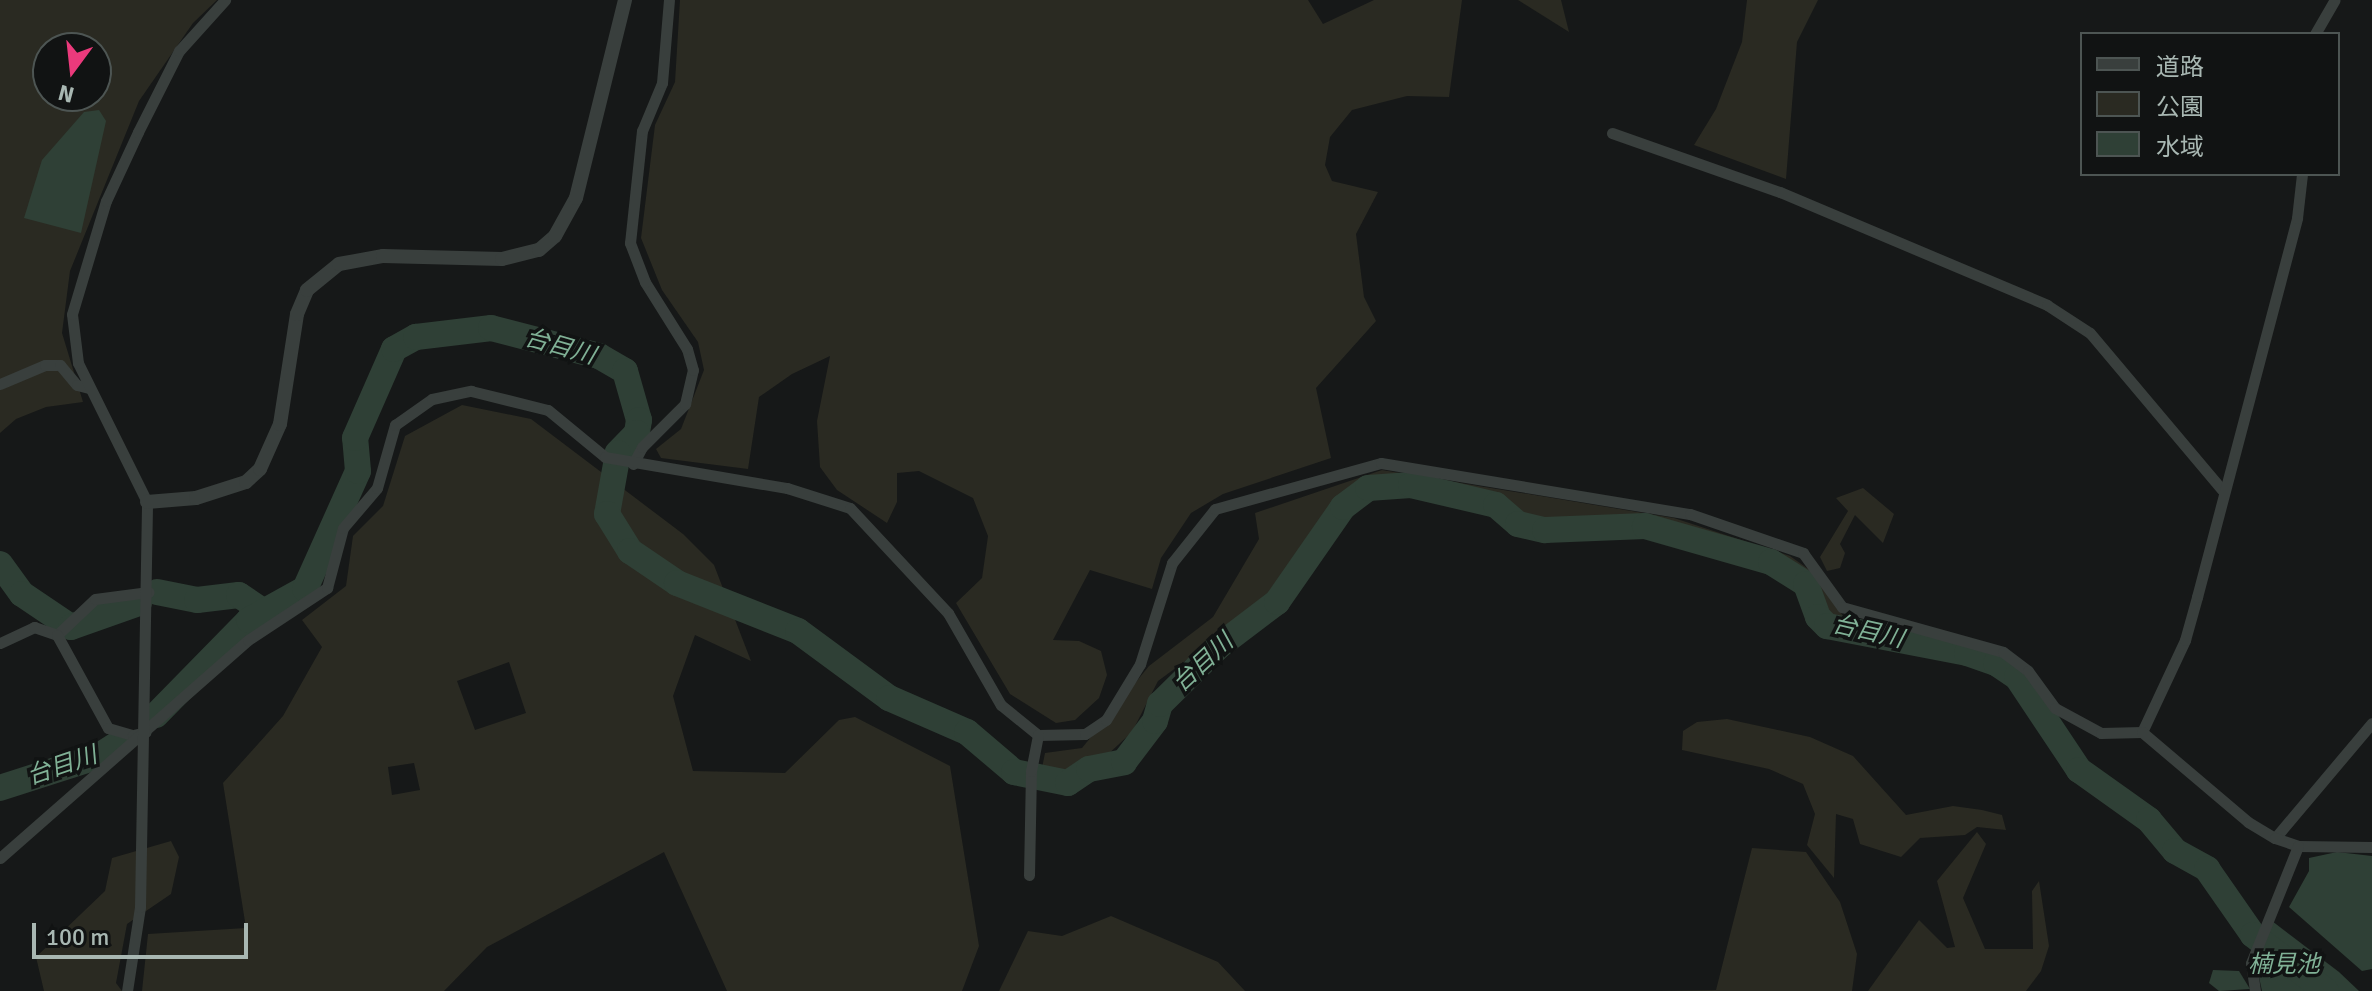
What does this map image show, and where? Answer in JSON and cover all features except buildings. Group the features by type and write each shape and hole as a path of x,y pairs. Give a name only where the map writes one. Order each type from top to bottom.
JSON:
{"street":[{"path":"127,991 140,907 149,592 147,502 89,388 72,338 72,314 100,216 179,51 225,0"},
{"path":"147,502 222,491 246,482 260,469 280,424 297,314 307,290 339,264 383,256 502,259 539,250 555,236 576,198 625,0"},
{"path":"628,462 685,404 693,370 687,349 645,282 630,243 642,131 662,83 669,0"},
{"path":"2316,32 2335,0"},
{"path":"1612,133 1794,197 2047,305 2090,333 2222,490"},
{"path":"2142,732 2185,640 2222,490 2293,233 2302,176"},
{"path":"0,384 45,365 60,365 77,385 89,388"},
{"path":"0,858 248,640 327,588 343,528 377,488 395,425 406,412 432,399 471,391 524,401 548,410 605,457 787,488 850,508 948,613 969,642 1001,705 1038,735 1085,734 1106,720 1140,664 1172,563 1215,509 1381,463 1690,514 1803,553 1842,607 1982,643 2028,671 2055,708 2085,727 2123,736 2142,732"},
{"path":"0,643 34,627 62,629 95,599 149,592"},
{"path":"62,629 108,728 133,735 146,732"},
{"path":"2275,838 2372,723"},
{"path":"2142,732 2248,822 2275,838 2298,846 2372,847"},
{"path":"1029,875 1031,771 1038,735"},
{"path":"2255,991 2250,971 2255,947 2298,846"}],"green space":[{"path":"0,0 217,0 193,23 139,101 70,271 62,333 83,402 46,407 16,419 0,433"},
{"path":"680,0 1308,0 1323,24 1374,0 1462,0 1449,97 1407,96 1352,110 1330,137 1325,165 1332,181 1378,192 1356,234 1364,297 1376,321 1316,388 1331,458 1223,494 1191,513 1161,558 1152,589 1090,570 1053,640 1079,641 1101,651 1107,675 1099,698 1075,720 1056,723 1010,694 956,603 982,578 988,536 973,498 919,471 897,473 897,502 887,523 837,490 820,467 817,421 830,356 792,374 759,397 748,469 661,458 656,449 681,429 704,370 698,342 662,290 641,238 655,125 675,82"},
{"path":"1518,0 1561,0 1569,32"},
{"path":"1747,0 1818,0 1797,42 1786,179 1694,145 1716,109 1742,42"},
{"path":"462,405 531,419 683,534 714,565 751,661 695,635 673,696 693,771 785,773 839,720 855,717 950,766 979,946 962,991 727,991 664,852 487,947 444,991 142,991 148,934 246,928 223,783 283,716 322,647 302,620 346,586 353,536 383,506 405,436","holes":["509,662 526,713 475,730 457,681","414,763 420,790 392,795 388,767"]},
{"path":"1382,470 1674,518 1790,556 1814,573 1843,616 1882,628 1843,627 1827,620 1808,579 1789,562 1662,520 1553,524 1522,519 1502,502 1454,490 1389,478 1365,481 1336,500 1268,600 1158,681 1132,732 1104,758 1082,763 1063,778 1041,773 1045,753 1082,748 1149,666 1213,617 1259,539 1255,513"},
{"path":"1863,488 1894,514 1883,543 1855,515 1840,544 1845,553 1840,568 1827,571 1820,557 1848,511 1836,498"},
{"path":"1727,719 1810,737 1853,756 1906,815 1953,806 1982,810 2002,815 2006,830 1977,827 1965,835 1920,838 1901,857 1860,844 1853,819 1836,814 1834,878 1807,845 1815,814 1803,784 1769,769 1682,750 1683,731 1697,722"},
{"path":"1977,832 1986,844 1963,898 1985,949 2033,949 2032,891 2039,881 2049,946 2041,971 2026,991 1868,991 1919,920 1947,948 1955,947 1937,881"},
{"path":"171,841 179,857 171,894 127,924 116,983 122,991 44,991 36,957 105,891 112,858"},
{"path":"1752,848 1806,852 1840,902 1857,954 1852,991 1656,991 1716,990"},
{"path":"1111,916 1218,962 1245,991 999,991 1028,931 1062,936"}],"water":[{"path":"84,112 100,112 106,121 81,233 24,218 42,160"},
{"name":"楠見池","path":"2337,852 2372,856 2372,969 2362,971 2289,907 2309,871 2309,858"},
{"name":"楠見池","path":"2272,921 2359,991 2262,991 2256,963"},
{"path":"2213,970 2239,971 2250,989 2219,991 2209,983"}],"waterway":[{"name":"台目川","path":"156,715 249,620 305,589 358,471 355,438 394,349 416,337 491,328 599,356 625,371 639,420 637,433 618,453 607,514 630,551 677,583 798,631 889,698 967,732 1014,772 1068,783 1089,769 1124,762 1155,721 1160,704 1219,646 1277,602 1343,507 1368,488 1411,485 1496,505 1518,524 1545,530 1645,526 1771,562 1806,584 1818,617 1827,626 1967,653 1996,663 2017,677 2079,770 2149,820 2175,851 2207,869 2253,935 2326,991"},
{"path":"0,564 22,594 71,627 139,603"},
{"path":"157,592 197,600 239,595 263,611"},
{"name":"台目川","path":"0,788 99,756 122,741"}]}
